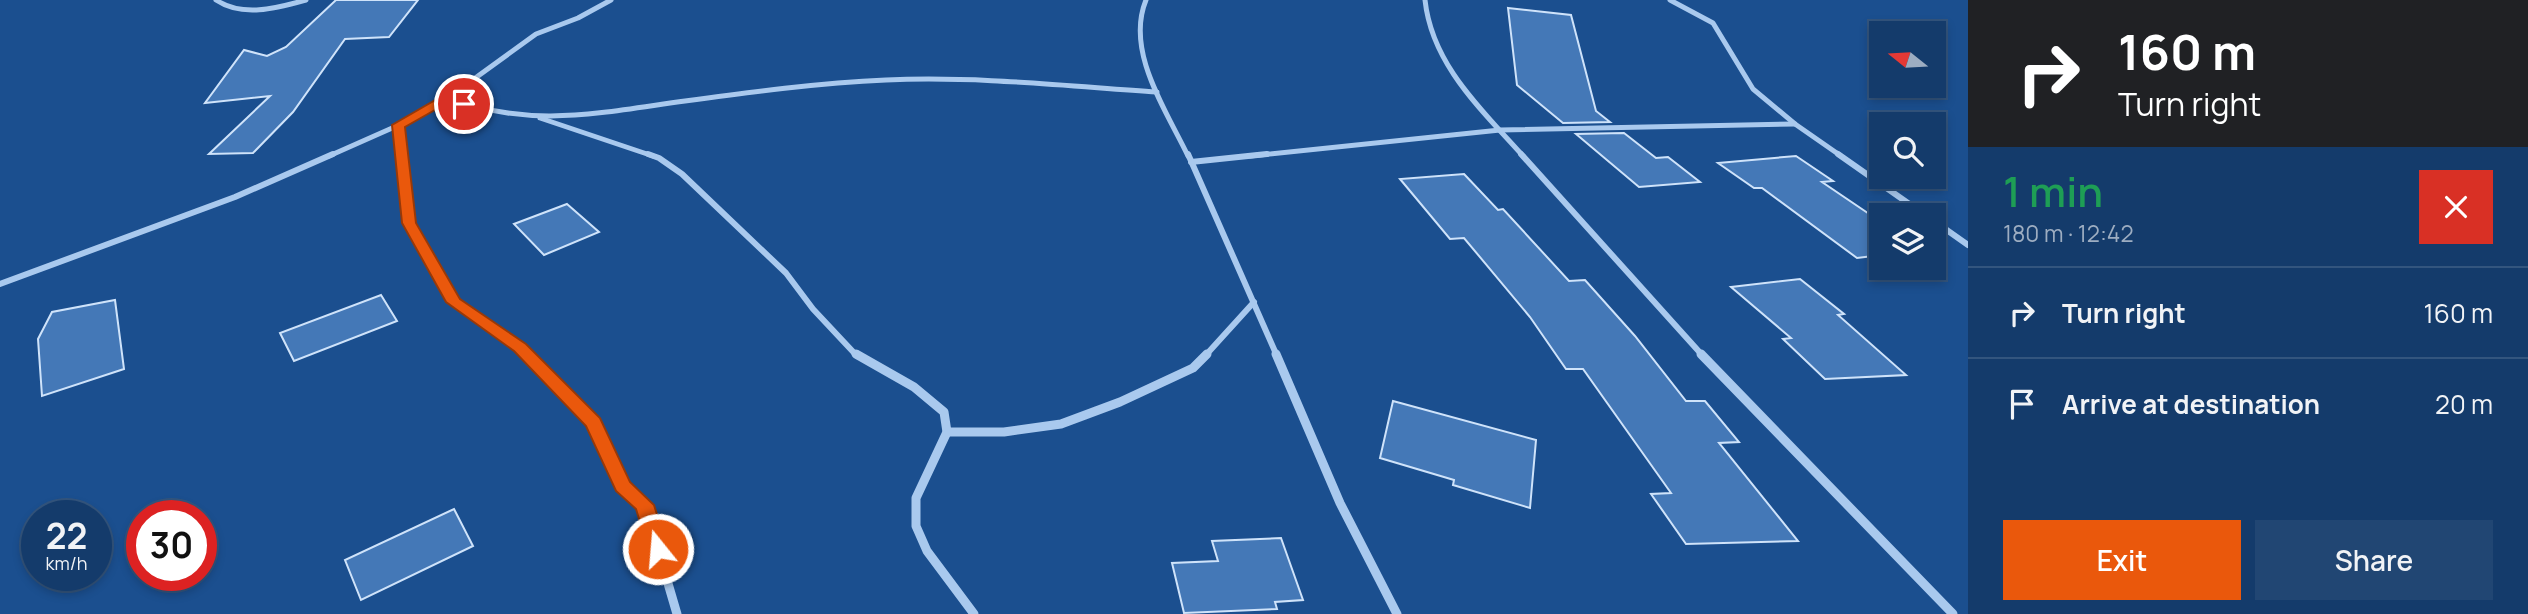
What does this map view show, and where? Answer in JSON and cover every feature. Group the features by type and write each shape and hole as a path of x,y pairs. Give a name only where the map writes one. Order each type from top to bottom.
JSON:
{"street":[{"path":"216,0 245,9 273,8 306,0"},
{"path":"0,284 85,255 235,197 399,125 449,97 536,34 578,18 611,0"},
{"path":"1146,0 1139,17 1140,49 1157,92 1254,302 1339,503 1397,614"},
{"path":"1425,0 1428,30 1440,55 1471,98 1733,390 1953,614"},
{"path":"1670,0 1713,23 1753,89 1795,124 1908,203"},
{"path":"449,97 480,111 508,117 540,118 789,88 885,80 953,80 1157,92"},
{"path":"540,118 659,158 682,174 786,273 813,309 857,356 914,387 944,412 947,432 916,498 916,526 927,551 974,614"},
{"path":"1191,162 1500,130 1795,124"},
{"path":"399,125 409,223 454,302 520,347 594,422 623,486 645,505 677,614"},
{"path":"1946,229 1968,245"},
{"path":"947,432 1004,432 1061,424 1120,402 1193,368 1227,335 1254,302"}],"building":[{"path":"336,0 418,0 389,37 345,39 293,112 253,153 209,154 270,96 205,103 244,50 267,56 286,47"},
{"path":"1508,8 1571,15 1596,111 1610,122 1563,123 1517,85"},
{"path":"1624,133 1656,158 1668,157 1700,182 1639,187 1576,134"},
{"path":"1796,156 1833,181 1822,182 1869,214 1869,256 1857,258 1762,188 1754,188 1718,163"},
{"path":"1464,174 1498,210 1503,209 1569,281 1585,280 1635,336 1686,401 1705,401 1739,442 1719,443 1798,541 1686,544 1651,494 1671,493 1583,369 1566,369 1530,317 1464,238 1450,239 1400,179"},
{"path":"567,204 599,232 544,255 514,224"},
{"path":"1800,279 1844,314 1838,315 1906,375 1825,379 1783,339 1791,338 1731,287"},
{"path":"381,295 397,321 294,361 280,333"},
{"path":"115,300 124,369 42,396 38,339 52,312"},
{"path":"1393,401 1536,440 1530,508 1453,485 1454,480 1380,458"},
{"path":"454,509 473,546 361,600 345,560"},
{"path":"1281,538 1303,600 1275,602 1277,609 1184,613 1172,563 1218,561 1212,541"}],"route":[{"path":"464,104 449,97 399,125 409,223 454,302 520,347 594,422 623,486 645,505 658,549"}]}
